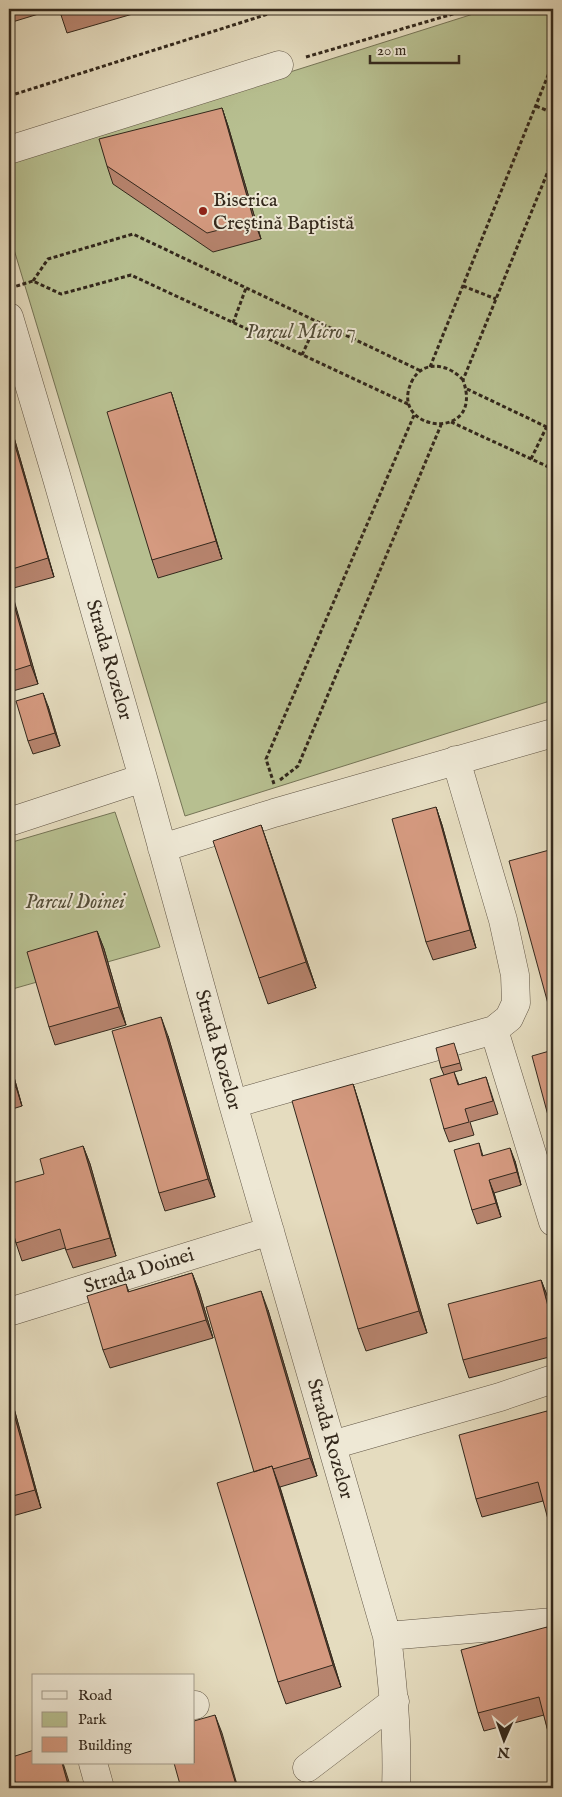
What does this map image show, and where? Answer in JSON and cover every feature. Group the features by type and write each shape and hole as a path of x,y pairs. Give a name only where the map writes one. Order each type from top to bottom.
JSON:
{"street":[{"path":"9,150 279,65"},
{"name":"Strada Rozelor","path":"9,317 143,778 232,1104 387,1636 395,1701 396,1788"},
{"path":"162,848 553,733"},
{"path":"232,1104 494,1030 509,1018 516,1003 515,976 503,920 456,760"},
{"path":"9,822 143,778"},
{"path":"494,1030 553,1222"},
{"name":"Strada Doinei","path":"9,1312 270,1231"},
{"path":"332,1445 500,1397 553,1379"},
{"path":"387,1636 553,1622"},
{"path":"307,1768 395,1701"},
{"path":"93,1764 100,1788"}],"path":[{"path":"9,96 284,9"},
{"path":"279,65 470,9"},
{"path":"430,367 553,63"},
{"path":"536,106 553,113"},
{"path":"463,380 553,159"},
{"path":"9,288 33,281 48,259 134,234 421,371"},
{"path":"33,281 61,294 131,275 410,405"},
{"path":"463,286 496,299"},
{"path":"233,323 247,288"},
{"path":"302,355 317,322"},
{"path":"439,366 457,373 463,380 467,399 464,408 450,422 441,425 431,424 414,414 408,396 414,378 421,371 439,366"},
{"path":"466,389 553,430"},
{"path":"414,414 266,759 274,785 298,766 441,425"},
{"path":"450,422 553,470"},
{"path":"531,459 547,426"}],"green space":[{"name":"Parcul Micro 7","path":"489,9 553,9 553,700 185,816 9,233 9,161"},
{"name":"Parcul Doinei","path":"115,812 160,947 9,990 9,843"}],"building":[{"path":"59,9 82,9 61,15"},
{"name":"Biserica Creștină Baptistă","path":"222,108 254,221 207,233 107,166 99,139"},
{"path":"171,392 216,541 152,560 107,412"},
{"path":"9,425 48,558 9,570"},
{"path":"9,587 31,665 9,672"},
{"path":"43,693 55,733 28,741 16,701"},
{"path":"436,807 470,930 426,942 392,819"},
{"path":"261,825 306,962 259,978 213,841"},
{"path":"553,849 553,1022 509,861"},
{"path":"97,931 119,1007 49,1027 27,952"},
{"path":"161,1017 208,1179 159,1193 112,1031"},
{"path":"454,1043 460,1063 441,1068 436,1048"},
{"path":"553,1050 553,1134 532,1056"},
{"path":"9,1064 16,1087 9,1089"},
{"path":"454,1072 458,1085 486,1077 493,1101 465,1109 469,1122 444,1129 430,1079"},
{"path":"353,1084 419,1311 358,1329 292,1101"},
{"path":"479,1143 482,1156 510,1148 517,1172 489,1180 496,1203 472,1210 454,1150"},
{"path":"83,1146 110,1238 66,1250 60,1229 16,1243 9,1218 9,1184 44,1174 40,1159"},
{"path":"192,1273 206,1320 103,1350 87,1296 126,1284 128,1292"},
{"path":"541,1280 553,1325 553,1336 463,1360 448,1304"},
{"path":"261,1291 310,1458 273,1469 272,1466 254,1472 206,1307"},
{"path":"9,1396 35,1490 9,1497"},
{"path":"547,1411 553,1436 553,1538 538,1482 476,1499 459,1435"},
{"path":"272,1466 333,1665 278,1682 217,1483"},
{"path":"547,1627 553,1650 553,1751 539,1697 478,1713 461,1650"},
{"path":"215,1715 237,1788 181,1788 174,1764 195,1764 195,1721"},
{"path":"32,1751 32,1764 62,1764 69,1788 17,1788 9,1758"}],"place":[{"name":"Biserica Creștină Baptistă","path":"203,211"}]}
